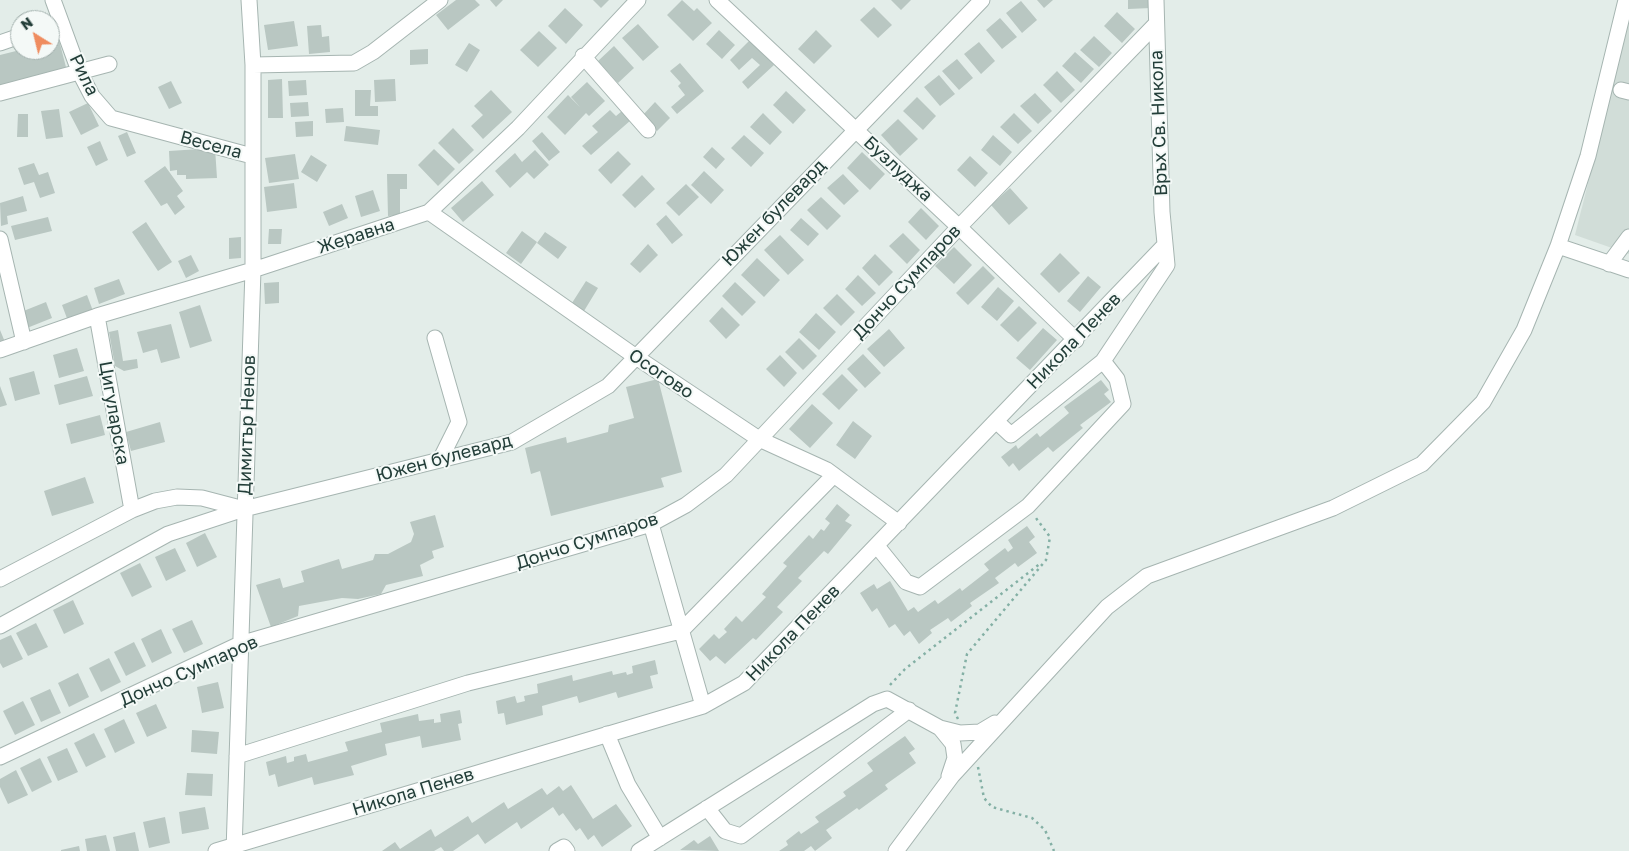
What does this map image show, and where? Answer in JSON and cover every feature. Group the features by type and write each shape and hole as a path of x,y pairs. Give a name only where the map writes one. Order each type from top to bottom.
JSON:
{"street":[{"name":"Рила","path":"53,0 79,71 92,96 111,118 170,134"},
{"name":"Димитър Ненов","path":"234,849 253,270 252,156 254,64 249,0"},
{"path":"254,64 354,63 373,52 440,0"},
{"name":"Жеравна","path":"0,350 97,316 253,270 430,212 518,128 638,0"},
{"name":"Бузлуджа","path":"717,0 959,227 1076,340"},
{"name":"Южен булевард","path":"0,626 168,534 244,509 512,442 608,386 982,0"},
{"name":"Връх Св. Никола","path":"997,422 1011,435 1103,361 1167,265 1164,246 1155,26 1156,0"},
{"path":"896,851 947,782 1106,607 1147,576 1333,508 1422,464 1483,402 1524,330 1558,246 1588,156 1626,0"},
{"name":"Дончо Сумпаров","path":"0,757 240,644 651,524 686,505 726,475 959,227 1155,26"},
{"path":"584,56 648,130"},
{"path":"0,93 109,64"},
{"name":"Весела","path":"170,134 252,156"},
{"name":"Осогово","path":"430,212 636,357 759,439 834,475 899,523"},
{"path":"1609,264 1629,237"},
{"path":"0,239 24,342"},
{"name":"Никола Пенев","path":"216,851 234,849 703,706 744,684 1076,340 1164,246"},
{"path":"1558,246 1629,270"},
{"name":"Цигуларска","path":"97,316 132,510"},
{"path":"435,338 459,422 440,460"},
{"path":"877,546 906,582 920,587 1028,506 1123,404 1117,379 1103,361"},
{"path":"237,756 468,683 681,631 834,475"},
{"path":"0,579 132,510 155,501 177,497 202,498 244,509"},
{"path":"651,524 703,706"},
{"path":"639,851 873,704 887,699 940,728 964,733 980,732 1008,714"},
{"path":"707,808 725,831 741,836 909,710"},
{"path":"940,728 953,744 955,758 947,782"},
{"path":"607,734 628,785 660,838"},
{"path":"557,851 564,847 567,851"}],"path":[{"path":"964,733 955,712 967,654 1046,560 1050,537 1028,506"},
{"path":"873,704 905,669 1046,560"},
{"path":"976,749 984,798 992,807 1032,818 1045,830 1054,851"}],"shaded area":[{"path":"1629,20 1629,254 1575,235"}],"building":[{"path":"456,0 475,0 480,5 448,30 436,15"},
{"path":"490,0 503,0 496,7"},
{"path":"593,0 609,0 601,8"},
{"path":"682,0 694,11 697,8 712,23 693,41 667,15"},
{"path":"891,0 911,0 901,10"},
{"path":"1037,0 1053,0 1044,8"},
{"path":"1128,0 1151,0 1151,8 1128,9"},
{"path":"1021,1 1037,20 1022,33 1006,13"},
{"path":"874,7 892,25 878,38 860,20"},
{"path":"565,8 583,25 566,44 548,26"},
{"path":"1117,12 1135,29 1122,43 1104,26"},
{"path":"1000,18 1017,37 1002,49 986,30"},
{"path":"294,21 298,46 268,50 264,25"},
{"path":"638,24 659,47 643,61 622,38"},
{"path":"321,25 322,37 329,36 330,52 309,54 307,26"},
{"path":"719,30 735,45 722,59 706,44"},
{"path":"816,30 832,46 814,64 798,49"},
{"path":"539,31 557,48 538,67 520,50"},
{"path":"1094,36 1112,53 1099,67 1080,50"},
{"path":"750,40 774,65 748,89 742,82 760,65 752,58 739,70 730,60"},
{"path":"979,42 995,61 981,74 964,54"},
{"path":"469,43 480,50 467,72 455,65"},
{"path":"60,44 67,71 0,88 0,55 10,52 10,60 60,60"},
{"path":"614,46 634,68 618,83 598,61"},
{"path":"428,49 428,64 410,65 410,50"},
{"path":"1075,52 1094,69 1081,83 1062,66"},
{"path":"957,59 973,78 959,90 942,71"},
{"path":"680,63 704,91 677,114 671,107 685,95 678,86 681,83 670,71"},
{"path":"1057,71 1075,90 1061,103 1043,85"},
{"path":"939,75 955,94 940,106 924,87"},
{"path":"282,79 283,118 268,118 268,80"},
{"path":"395,79 396,101 375,102 374,80"},
{"path":"306,80 307,95 289,96 288,81"},
{"path":"171,81 182,103 169,109 158,87"},
{"path":"587,82 605,101 589,116 586,113 565,135 547,117 568,95 580,107 571,97"},
{"path":"355,90 371,90 370,106 378,106 378,116 355,116"},
{"path":"491,90 512,112 483,139 471,126 483,115 474,106"},
{"path":"786,91 806,110 793,124 773,105"},
{"path":"1035,93 1052,111 1038,124 1020,106"},
{"path":"917,97 936,116 923,130 903,111"},
{"path":"308,102 309,116 291,117 290,103"},
{"path":"655,102 670,118 657,131 642,116"},
{"path":"88,103 99,126 81,135 69,112"},
{"path":"343,108 344,122 326,123 325,109"},
{"path":"59,109 63,137 46,139 41,111"},
{"path":"610,110 616,116 622,111 631,120 591,155 582,146 598,132 592,126"},
{"path":"763,113 782,132 770,145 750,127"},
{"path":"1014,113 1032,131 1018,144 1000,127"},
{"path":"18,114 28,114 28,137 17,137"},
{"path":"898,119 918,139 900,156 881,135"},
{"path":"313,121 313,136 296,137 295,122"},
{"path":"346,126 380,130 378,145 344,141"},
{"path":"453,128 474,150 459,164 438,143"},
{"path":"127,132 136,153 127,157 118,136"},
{"path":"542,132 560,152 549,161 532,141"},
{"path":"744,135 764,153 751,167 731,148"},
{"path":"993,135 1012,152 1000,166 981,150"},
{"path":"100,141 108,160 96,166 87,147"},
{"path":"712,147 725,159 716,169 703,157"},
{"path":"215,148 217,178 186,179 186,175 177,175 177,170 170,171 169,151"},
{"path":"434,149 455,169 438,186 418,165"},
{"path":"535,150 549,165 534,179 527,172 510,188 495,171 515,153 522,162"},
{"path":"618,151 631,164 611,184 598,170"},
{"path":"862,152 885,174 870,190 847,168"},
{"path":"295,154 299,179 269,183 265,158"},
{"path":"311,155 327,165 317,182 301,172"},
{"path":"970,156 988,173 975,187 957,170"},
{"path":"34,163 39,175 48,172 55,193 40,198 34,182 24,185 18,168"},
{"path":"165,166 183,191 177,196 185,207 175,215 167,203 161,206 144,181"},
{"path":"704,171 724,190 711,204 691,185"},
{"path":"387,174 407,174 407,189 400,189 400,215 388,216"},
{"path":"843,174 859,191 844,205 827,188"},
{"path":"642,175 655,189 635,208 622,195"},
{"path":"482,181 494,195 463,222 451,208"},
{"path":"294,183 297,208 267,212 264,187"},
{"path":"686,184 699,197 679,216 666,203"},
{"path":"1010,188 1028,208 1009,225 991,205"},
{"path":"373,190 380,211 361,217 355,196"},
{"path":"23,196 27,211 7,216 8,224 1,226 0,203"},
{"path":"821,197 841,216 827,230 807,210"},
{"path":"342,204 348,218 329,226 323,212"},
{"path":"921,208 939,226 926,240 908,222"},
{"path":"666,215 683,235 672,244 656,224"},
{"path":"48,217 52,231 15,240 11,226"},
{"path":"801,218 819,234 808,246 790,230"},
{"path":"146,222 172,262 158,271 132,232"},
{"path":"269,229 282,229 281,244 268,244"},
{"path":"522,231 537,242 521,264 506,253"},
{"path":"545,232 567,247 558,259 537,243"},
{"path":"903,233 920,250 907,264 889,246"},
{"path":"780,235 804,260 788,275 764,250"},
{"path":"241,237 241,258 229,259 229,238"},
{"path":"648,244 658,255 640,273 630,264"},
{"path":"954,247 972,265 954,284 935,266"},
{"path":"1060,253 1080,273 1059,293 1040,274"},
{"path":"875,254 893,272 879,286 862,268"},
{"path":"191,255 199,271 186,278 178,261"},
{"path":"757,258 780,280 764,297 741,275"},
{"path":"983,266 995,278 968,305 956,293"},
{"path":"858,275 876,293 862,306 845,289"},
{"path":"1088,276 1101,287 1080,312 1067,301"},
{"path":"119,279 125,294 99,304 94,288"},
{"path":"586,281 598,288 584,311 572,303"},
{"path":"279,282 279,303 265,304 264,283"},
{"path":"735,282 756,302 742,316 722,296"},
{"path":"998,287 1014,301 997,321 981,307"},
{"path":"837,294 855,312 841,326 823,308"},
{"path":"87,295 93,311 68,321 62,305"},
{"path":"46,302 52,318 27,328 21,312"},
{"path":"200,305 212,341 190,348 179,312"},
{"path":"1019,306 1037,323 1018,342 1000,325"},
{"path":"722,307 740,325 726,339 709,321"},
{"path":"816,313 836,332 819,350 799,332"},
{"path":"171,324 180,358 161,363 157,349 143,353 137,332"},
{"path":"1043,328 1057,340 1030,370 1016,358"},
{"path":"889,329 905,348 884,367 867,349"},
{"path":"0,330 5,342 0,343"},
{"path":"118,330 123,361 137,359 138,368 124,371 115,366 109,332"},
{"path":"799,338 817,356 803,370 785,352"},
{"path":"77,348 84,371 59,378 53,355"},
{"path":"863,354 881,373 865,388 847,369"},
{"path":"780,355 797,373 784,387 766,369"},
{"path":"34,371 40,394 15,401 9,378"},
{"path":"842,374 858,390 839,410 822,394"},
{"path":"87,376 93,396 59,405 54,385"},
{"path":"658,379 682,472 661,478 664,487 551,516 540,471 531,474 525,448 566,437 567,443 608,432 609,425 634,418 626,387"},
{"path":"1101,380 1109,390 1104,394 1111,402 1080,425 1083,428 1053,452 1048,447 1019,471 1013,463 1009,467 1001,457 1016,445 1018,449 1037,433 1040,437 1069,413 1064,407"},
{"path":"0,386 7,405 0,407"},
{"path":"812,404 833,423 810,448 789,429"},
{"path":"100,415 105,435 71,444 66,424"},
{"path":"853,421 872,436 855,459 836,445"},
{"path":"160,422 165,442 131,451 126,432"},
{"path":"85,477 94,503 52,516 44,491"},
{"path":"837,504 850,515 845,521 852,525 828,554 824,551 798,578 802,581 777,607 783,612 756,640 753,638 725,664 716,656 710,661 699,649 714,634 719,639 727,632 724,629 736,616 742,622 766,597 762,594 787,566 783,563 809,535 813,539 821,529 824,531 830,523 825,519"},
{"path":"435,515 444,547 432,551 434,558 420,565 423,576 386,585 381,594 358,599 342,598 299,606 298,616 271,627 256,585 280,578 283,588 304,582 301,571 339,559 342,569 373,560 375,554 388,554 411,542 414,534 410,522"},
{"path":"1027,526 1035,537 1029,542 1037,553 1018,567 1015,563 995,578 999,583 970,603 972,606 951,622 948,618 930,630 932,633 919,644 910,631 904,636 895,624 889,628 877,608 872,612 860,593 874,584 877,589 890,581 908,611 914,607 918,612 935,600 938,604 960,588 962,591 989,570 984,564 1005,548 1008,552 1013,548 1008,540"},
{"path":"205,533 217,557 197,567 186,543"},
{"path":"175,548 186,571 166,581 155,557"},
{"path":"140,563 152,587 132,597 120,573"},
{"path":"73,600 84,624 64,634 53,610"},
{"path":"192,620 203,644 184,653 172,629"},
{"path":"36,623 48,647 28,656 16,633"},
{"path":"161,629 172,653 152,663 141,639"},
{"path":"11,635 23,659 3,668 0,663 0,640"},
{"path":"134,642 146,666 126,676 114,652"},
{"path":"109,658 121,682 101,692 89,668"},
{"path":"655,660 658,674 650,676 653,688 618,698 616,692 579,703 577,696 542,706 543,715 506,725 504,713 498,714 496,701 515,696 517,703 525,701 524,696 538,693 537,684 572,675 573,681 612,671 613,675 626,672 627,675 633,673 632,666"},
{"path":"78,673 89,697 69,707 58,683"},
{"path":"218,682 224,708 202,713 197,687"},
{"path":"50,689 61,713 41,722 30,698"},
{"path":"23,701 35,725 15,735 3,711"},
{"path":"156,704 167,728 147,737 136,713"},
{"path":"460,710 462,723 458,724 461,740 422,748 420,736 385,744 387,755 351,766 354,775 314,785 312,777 278,787 275,774 269,776 266,762 286,756 287,763 294,761 294,757 306,754 308,762 348,751 345,742 382,732 380,723 418,714 419,721 434,719 434,723 441,722 440,714"},
{"path":"124,719 135,743 115,753 104,729"},
{"path":"192,730 219,732 217,754 191,752"},
{"path":"94,733 106,757 86,767 74,743"},
{"path":"905,736 915,749 909,753 916,763 885,785 888,789 859,810 857,808 826,830 832,838 815,851 811,846 804,851 779,851 788,845 786,841 799,831 801,834 819,822 815,817 846,796 843,792 873,771 867,763"},
{"path":"67,748 78,772 58,781 47,757"},
{"path":"40,758 52,782 32,792 20,768"},
{"path":"16,770 28,795 8,804 0,787 0,779"},
{"path":"187,773 213,774 212,796 185,795"},
{"path":"571,785 593,819 616,804 632,826 602,847 594,835 588,840 580,828 576,831 563,813 559,816 553,807 521,829 517,822 485,844 478,834 453,851 444,851 441,847 434,851 382,851 395,842 400,849 431,829 435,837 468,816 472,823 504,802 508,809 542,788 547,795 559,786 563,791"},
{"path":"205,807 209,829 182,834 179,812"},
{"path":"165,817 170,843 149,848 143,822"},
{"path":"135,832 139,851 116,851 113,837"},
{"path":"106,835 110,851 87,851 85,839"},
{"path":"710,836 719,851 680,850 694,840 698,844"},
{"path":"79,846 80,851 61,851 61,850"}]}
